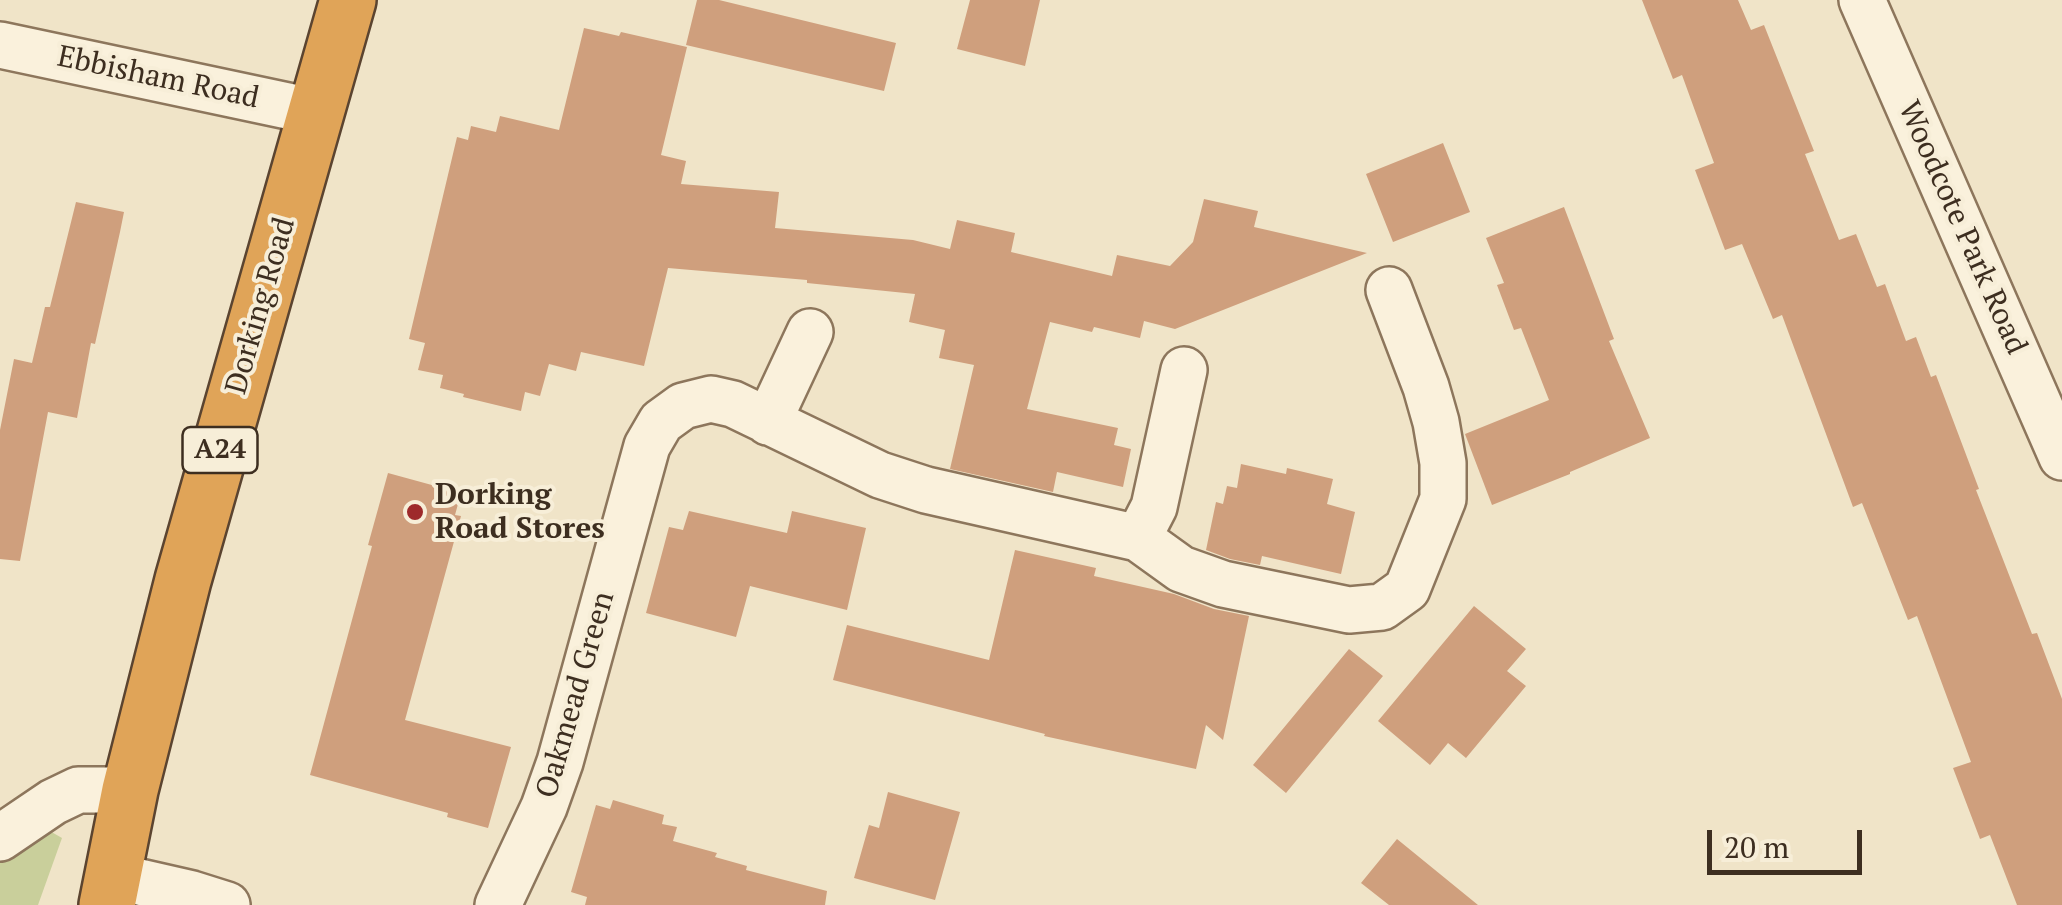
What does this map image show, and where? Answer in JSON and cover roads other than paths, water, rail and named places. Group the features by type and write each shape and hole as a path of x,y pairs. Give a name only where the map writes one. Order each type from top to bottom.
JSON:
{"highway":[{"name":"Dorking Road","path":"110,890 130,790 182,580 348,0"}],"street":[{"name":"Woodcote Park Road","path":"1862,0 2062,457"},
{"name":"Ebbisham Road","path":"0,44 316,112"},
{"name":"Oakmead Green","path":"498,905 544,807 560,762 647,446 661,422 683,406 711,399 733,404 880,475 926,490 1138,538 1181,569 1222,584 1348,610 1382,606 1406,589 1443,499 1444,464 1426,387 1389,290"},
{"path":"768,422 810,332"},
{"path":"1138,538 1154,507 1184,370"},
{"path":"0,838 78,790 130,790"},
{"path":"110,890 192,894 227,905"}],"place":[{"name":"Dorking Road Stores","path":"415,512"}]}
